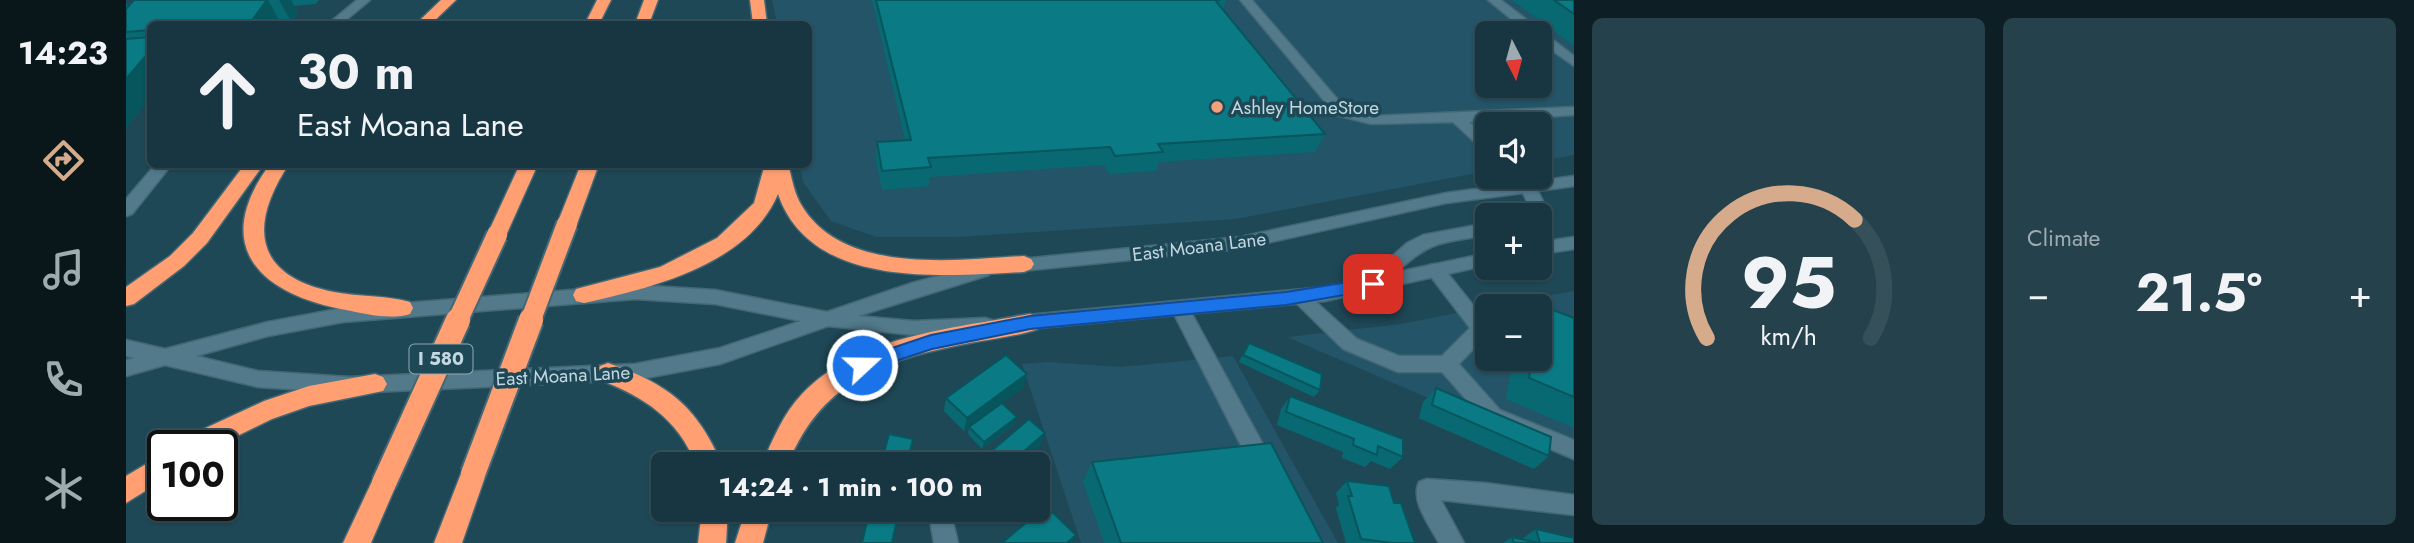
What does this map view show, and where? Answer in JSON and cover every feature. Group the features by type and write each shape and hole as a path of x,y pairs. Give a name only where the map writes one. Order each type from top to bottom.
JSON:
{"highway":[{"path":"426,21 449,0"},
{"path":"594,21 604,0"},
{"path":"643,21 651,0"},
{"path":"757,0 760,21"},
{"path":"126,298 177,261 200,238 252,168"},
{"path":"277,168 261,188 254,211 253,237 258,257 267,270 282,281 326,299 363,306 402,308"},
{"name":"I 580","path":"357,543 527,168"},
{"path":"448,543 589,168"},
{"path":"584,295 640,283 673,272 704,256 731,238 765,203 776,168"},
{"path":"778,168 794,212 809,229 841,252 897,265 1024,264"},
{"path":"781,452 796,421 816,396 862,365 931,342 1030,323"},
{"path":"608,373 647,387 665,398 697,436 704,452"},
{"path":"225,430 264,411 309,397 375,384"},
{"path":"126,491 147,476"},
{"path":"712,543 714,522"},
{"path":"749,543 755,522"}],"main road":[{"path":"338,21 364,0"},
{"path":"1246,0 1341,112 1371,120 1574,111"},
{"path":"1494,0 1520,21"},
{"path":"1552,46 1574,62"},
{"path":"1457,118 1475,135"},
{"path":"126,210 162,168"},
{"name":"East Moana Lane","path":"1552,181 1574,181"},
{"name":"East Moana Lane","path":"126,348 258,379 324,384 608,373 677,366 720,356 959,275 1024,264 1240,243 1487,189"},
{"path":"1373,284 1413,247 1429,239 1475,231"},
{"path":"1552,246 1574,243"},
{"name":"East Moana Lane","path":"126,368 307,321 402,308 635,292 715,297 827,319 914,328 1030,323 1299,297 1475,262"},
{"path":"1299,297 1350,344 1398,365 1447,364 1481,329 1435,270"},
{"path":"1180,308 1272,483"},
{"path":"1447,364 1493,416 1574,450"},
{"path":"1452,543 1432,509 1427,489 1485,493 1574,505"},
{"path":"942,522 946,543"}],"shaded area":[{"path":"772,0 1574,0 1574,155 1552,159 1552,112 1475,112 1475,173 1236,219 956,237 876,237 831,221 803,182 801,168 812,168 812,21 776,21"},
{"path":"1574,291 1574,461 1287,337 1401,324 1475,309 1475,371 1552,371 1552,295"},
{"path":"1233,356 1338,543 1081,543 1022,364 1048,362 1121,367"}],"building":[{"path":"134,0 267,0 251,21 147,21 147,30 126,32 126,9"},
{"path":"876,0 1215,0 1325,134 1158,144 1163,152 1115,156 1110,147 928,158 931,167 882,171 877,142 911,140"},
{"path":"1554,0 1574,0 1574,14"},
{"path":"147,37 147,54 126,79 126,39"},
{"path":"1552,310 1574,318 1574,397 1529,378 1530,371 1552,371"},
{"path":"1249,343 1322,374 1320,390 1243,355"},
{"path":"1006,355 1027,374 967,418 946,398"},
{"path":"1436,388 1551,437 1549,456 1432,405"},
{"path":"1290,396 1403,439 1403,457 1378,446 1377,455 1353,445 1354,439 1286,412"},
{"path":"1002,403 1017,417 984,442 969,427"},
{"path":"1029,419 1045,433 1023,452 990,452"},
{"path":"889,434 913,439 910,452 884,452"},
{"path":"1271,443 1323,543 1121,543 1092,462"},
{"path":"1347,481 1389,486 1394,503 1401,503 1415,543 1361,539 1348,496 1352,496"},
{"path":"1050,510 1076,535 1067,543 1002,543 1027,522 1050,522"},
{"path":"867,522 896,522 892,543 862,543"},
{"path":"1536,529 1574,538 1574,543 1540,543"},
{"path":"1512,537 1539,543 1514,543"}],"place":[{"name":"Ashley HomeStore","path":"1217,107"}],"route":[{"path":"862,365 931,342 1030,323 1325,294 1373,284"}]}
